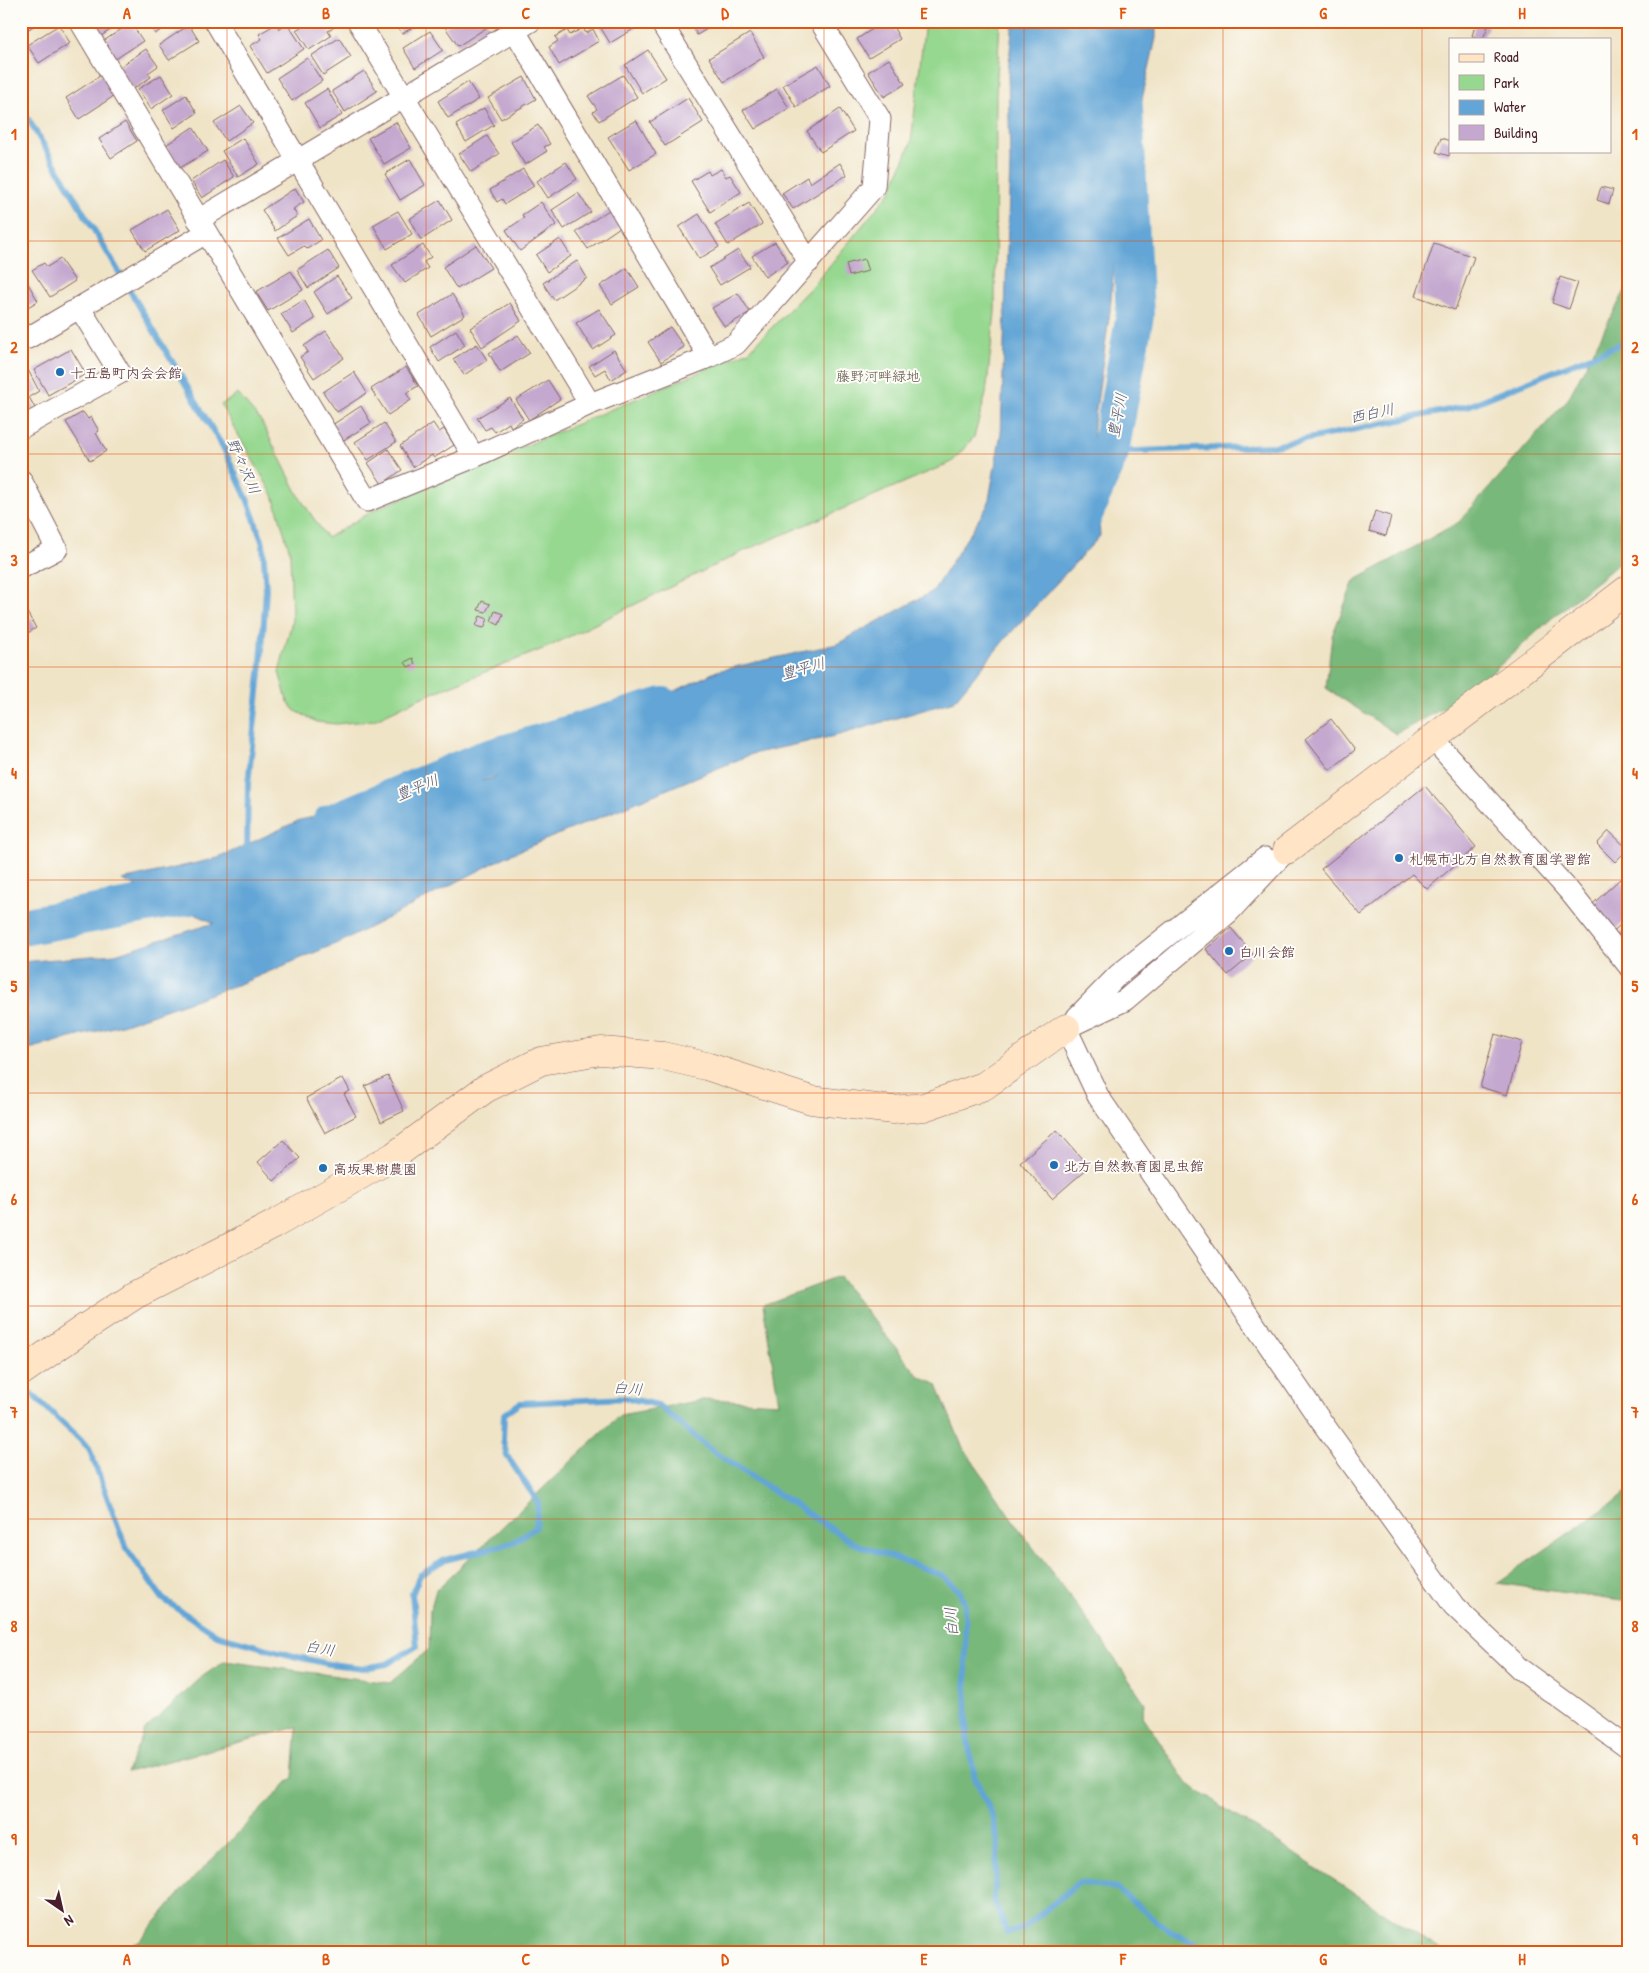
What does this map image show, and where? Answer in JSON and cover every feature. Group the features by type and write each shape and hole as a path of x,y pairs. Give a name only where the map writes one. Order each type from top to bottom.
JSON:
{"street":[{"path":"80,21 367,501 474,457 590,404 709,357 736,344 874,187 880,119 820,21"},
{"path":"215,21 297,162 474,457"},
{"path":"358,21 590,404"},
{"path":"660,21 809,262"},
{"path":"21,334 28,338 139,273 202,226 297,162 518,25 709,357"},
{"path":"21,428 120,373 86,304"},
{"path":"21,480 58,548 21,568"},
{"path":"21,1372 135,1295 273,1225 394,1156 485,1089 541,1061 601,1051 663,1056 706,1066 811,1100 893,1110 924,1107 984,1086 1066,1028 1124,1000 1228,913 1287,850 1628,590"},
{"path":"1433,739 1570,892 1628,966"},
{"path":"1066,1028 1098,1096 1316,1414 1454,1606 1520,1669 1628,1748"}],"green space":[{"name":"藤野河畔緑地","path":"925,21 1000,21 996,96 995,312 986,394 974,437 952,462 742,552 548,647 420,698 374,720 336,724 317,722 294,710 287,700 279,672 292,621 290,552 273,495 221,405 238,394 261,421 300,498 327,538 376,509 749,351 816,282 891,191 911,143"},
{"path":"1628,285 1628,556 1552,618 1488,676 1451,704 1396,734 1326,688 1332,636 1354,581 1459,522 1568,399"},
{"path":"838,1277 918,1375 937,1385 962,1446 1017,1526 1094,1629 1145,1703 1143,1716 1188,1784 1444,1952 114,1952 139,1942 183,1889 293,1777 297,1727 127,1772 145,1730 203,1676 225,1661 390,1683 429,1649 430,1611 436,1590 620,1415 708,1399 779,1403 763,1305"},
{"path":"1628,1492 1628,1602 1497,1583"}],"water":[{"path":"1013,21 1156,21 1156,38 1119,200 1110,311 1093,431 1100,536 1006,638 954,701 839,735 752,754 509,855 347,939 242,983 125,1024 21,1051 21,962 115,954 214,923 122,880 218,858 300,820 490,779 717,671 837,644 933,591 988,505 1001,433 1010,163 1008,72"}],"building":[{"path":"21,21 41,21 24,32 21,27"},
{"path":"91,21 124,21 101,36"},
{"path":"146,21 174,21 155,34"},
{"path":"310,21 344,21 328,31 331,36 309,50 296,30"},
{"path":"394,21 422,21 402,34"},
{"path":"454,21 486,21 489,26 458,46 445,27"},
{"path":"604,21 641,21 642,24 610,43 599,25"},
{"path":"689,21 720,21 697,35"},
{"path":"850,21 864,21 854,28"},
{"path":"885,21 890,21 900,39 869,58 857,39"},
{"path":"1476,22 1488,26 1483,38 1472,36"},
{"path":"131,23 143,41 114,60 102,42"},
{"path":"287,23 304,49 267,73 250,46 262,39 259,34 276,24 279,29"},
{"path":"59,25 70,43 39,63 27,45"},
{"path":"189,25 199,41 169,60 159,45"},
{"path":"583,28 586,33 593,29 599,41 559,65 549,47 558,41 555,37 567,30 570,35"},
{"path":"430,31 443,50 415,68 403,48"},
{"path":"750,33 764,57 724,82 709,58"},
{"path":"339,38 351,57 323,75 311,56"},
{"path":"146,49 158,66 148,73 151,77 133,89 118,68"},
{"path":"648,50 666,78 642,93 625,65"},
{"path":"307,58 322,81 292,101 277,78"},
{"path":"889,59 905,84 884,97 868,72"},
{"path":"818,65 830,86 796,107 783,85"},
{"path":"364,71 377,91 345,112 332,91"},
{"path":"103,74 117,94 79,119 66,98"},
{"path":"161,75 173,94 151,109 138,89"},
{"path":"623,75 637,97 599,121 593,112 597,109 588,96"},
{"path":"524,77 536,99 501,119 488,98"},
{"path":"468,82 479,99 448,118 438,101"},
{"path":"327,89 342,115 320,128 305,103"},
{"path":"777,89 789,108 755,129 743,110"},
{"path":"186,95 197,113 174,128 163,110"},
{"path":"688,98 703,122 665,146 650,122"},
{"path":"241,106 253,123 226,141 214,123"},
{"path":"484,108 494,125 466,142 456,125"},
{"path":"840,109 854,131 821,152 807,131"},
{"path":"636,120 656,154 629,170 608,137"},
{"path":"125,122 137,141 111,158 99,139"},
{"path":"396,122 411,148 384,164 368,138"},
{"path":"538,125 550,144 544,147 547,151 525,165 511,142"},
{"path":"193,127 208,151 180,168 166,145"},
{"path":"487,136 499,154 471,172 459,154"},
{"path":"243,138 259,164 238,177 222,151"},
{"path":"1441,138 1449,141 1449,156 1436,152"},
{"path":"410,159 425,185 400,200 385,174"},
{"path":"223,160 234,177 202,198 191,181"},
{"path":"566,162 577,179 548,198 537,181"},
{"path":"840,163 847,175 793,209 782,193 807,177 810,183"},
{"path":"523,169 534,186 505,204 502,199 497,202 490,190"},
{"path":"721,169 726,177 730,175 741,192 710,212 691,181 708,171 710,175"},
{"path":"1601,187 1613,190 1609,204 1597,200"},
{"path":"295,188 304,202 293,209 297,216 275,231 262,210"},
{"path":"578,193 591,212 564,229 552,210"},
{"path":"440,200 452,220 421,240 409,219"},
{"path":"541,202 556,225 520,251 506,230 524,218 522,215"},
{"path":"749,203 762,224 728,245 715,224"},
{"path":"167,209 180,230 145,251 132,230"},
{"path":"609,210 620,227 588,249 576,232"},
{"path":"398,211 412,234 387,249 373,225"},
{"path":"699,214 719,247 699,259 679,227"},
{"path":"309,219 321,240 307,249 304,246 289,255 278,238"},
{"path":"560,239 571,256 547,272 536,255"},
{"path":"775,242 788,262 765,277 752,256"},
{"path":"1434,243 1474,257 1455,310 1416,296"},
{"path":"423,245 431,257 424,262 428,268 405,283 392,265"},
{"path":"476,245 491,268 457,289 443,267"},
{"path":"328,250 339,268 308,288 297,270"},
{"path":"738,250 750,267 720,285 709,268"},
{"path":"60,259 75,281 50,297 32,270 44,263 47,267"},
{"path":"864,259 868,271 849,276 846,264"},
{"path":"577,261 587,278 554,300 543,283"},
{"path":"627,268 639,287 612,304 600,286"},
{"path":"291,271 303,290 268,311 256,292"},
{"path":"23,275 38,301 21,311 21,276"},
{"path":"337,276 352,298 328,314 314,292"},
{"path":"1560,277 1578,283 1569,309 1552,303"},
{"path":"738,293 750,312 725,327 712,308"},
{"path":"452,294 465,315 431,336 419,315"},
{"path":"304,300 315,319 293,333 281,314"},
{"path":"510,303 521,321 482,347 470,328"},
{"path":"599,309 616,335 593,350 576,323"},
{"path":"670,327 684,347 661,362 648,342"},
{"path":"456,330 465,345 439,362 430,347"},
{"path":"326,331 344,358 314,378 300,357 308,352 304,346"},
{"path":"518,335 530,353 500,372 489,353"},
{"path":"477,344 487,360 464,375 453,359"},
{"name":"十五島町内会会館","path":"71,349 86,374 48,395 34,370"},
{"path":"614,350 627,370 611,380 605,369 595,375 589,366"},
{"path":"406,367 418,386 406,393 411,400 388,415 371,389"},
{"path":"27,368 39,391 29,397 35,408 21,415 21,372"},
{"path":"354,372 367,393 337,412 323,392"},
{"path":"548,380 560,399 529,420 516,400"},
{"path":"510,398 523,419 511,427 509,423 495,432 491,427 485,430 477,418"},
{"path":"361,406 371,423 342,441 332,425"},
{"path":"83,412 88,419 91,417 99,431 96,433 106,451 90,461 66,422"},
{"path":"384,423 396,442 368,460 355,442"},
{"path":"433,423 439,432 444,429 454,445 434,458 432,455 413,467 400,446"},
{"path":"388,449 402,470 382,484 368,463"},
{"path":"1375,511 1391,516 1386,536 1369,531"},
{"path":"482,601 490,604 486,612 478,610"},
{"path":"21,602 36,628 21,637"},
{"path":"495,611 503,614 499,625 491,621"},
{"path":"480,616 488,619 484,628 476,626"},
{"path":"413,658 415,664 408,667 405,662"},
{"path":"1331,719 1355,750 1330,770 1306,739"},
{"name":"札幌市北方自然教育園学習館","path":"1425,786 1476,847 1427,889 1412,874 1361,915 1321,869"},
{"path":"1609,831 1628,849 1615,862 1597,844"},
{"path":"1620,879 1628,888 1628,918 1608,936 1585,911"},
{"path":"1628,927 1628,944 1619,934"},
{"name":"白川会館","path":"1231,928 1253,954 1228,975 1206,949"},
{"path":"1495,1034 1522,1042 1507,1095 1480,1087"},
{"path":"388,1076 404,1111 381,1122 365,1086"},
{"path":"343,1078 350,1091 344,1094 356,1116 325,1133 306,1098"},
{"name":"北方自然教育園昆虫館","path":"1057,1130 1089,1167 1052,1199 1020,1162"},
{"path":"283,1140 300,1158 274,1181 258,1162"}],"waterway":[{"name":"豊平川","path":"1074,529 1082,519 1110,452 1135,315 1122,71 1113,21"},
{"name":"野々沢川","path":"21,107 224,449 248,501 263,544 266,590 261,664 248,784 247,851"},
{"name":"西白川","path":"1110,452 1274,446 1468,406 1628,341"},
{"name":"豊平川","path":"331,823 480,761 663,706"},
{"name":"豊平川","path":"21,927 217,891"},
{"name":"白川","path":"21,1384 89,1448 126,1548 163,1599 217,1635 297,1657 329,1664 364,1668 387,1664 417,1646 412,1594 420,1575 445,1560 512,1543 536,1527 538,1502 507,1456 503,1440 504,1414 520,1403 627,1398 658,1405 711,1450 853,1543 942,1575 959,1590 965,1606 967,1737 975,1778 993,1817 998,1844 994,1900 1007,1933 1024,1928 1079,1882 1117,1889 1172,1933 1217,1952"}],"place":[{"name":"十五島町内会会館","path":"60,372"},
{"name":"札幌市北方自然教育園学習館","path":"1399,858"},
{"name":"白川会館","path":"1229,951"},
{"name":"北方自然教育園昆虫館","path":"1054,1165"},
{"name":"高坂果樹農園","path":"323,1168"}]}
